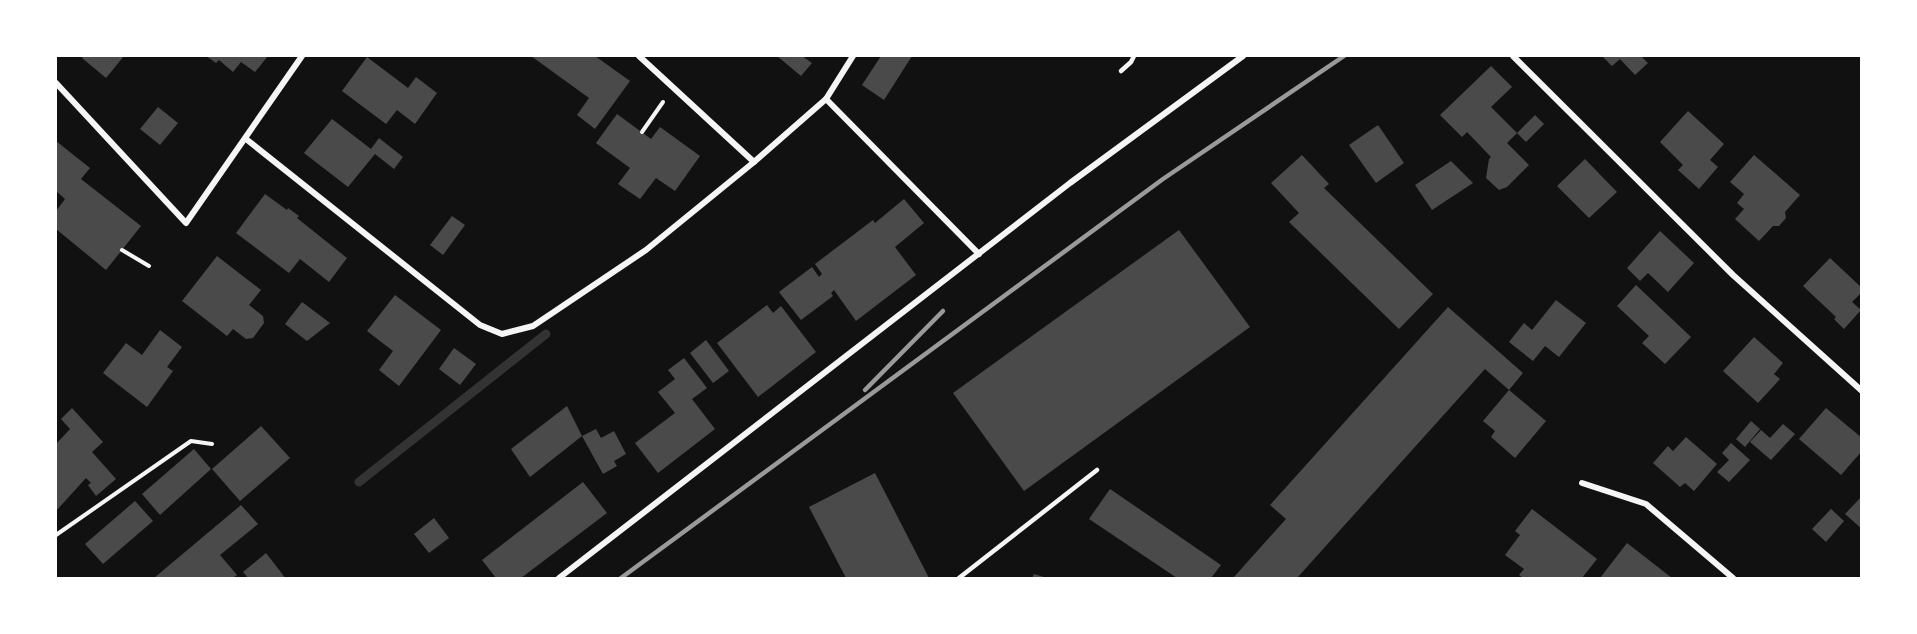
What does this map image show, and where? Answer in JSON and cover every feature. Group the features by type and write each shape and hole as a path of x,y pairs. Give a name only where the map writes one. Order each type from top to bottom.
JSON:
{"street":[{"path":"56,83 186,223 302,56"},
{"path":"639,56 754,162"},
{"path":"246,139 480,325 502,334 533,326 646,250 754,162 826,99 853,56"},
{"path":"559,579 1070,183 1243,56"},
{"path":"1513,56 1733,275 1862,391"},
{"path":"826,99 979,254"},
{"path":"1582,483 1646,504 1733,579"}],"lane":[{"path":"1121,70 1131,62 1134,56"},
{"path":"960,579 1097,470"}],"path":[{"path":"642,132 674,87"},
{"path":"122,250 149,266"},
{"path":"56,535 191,441 212,444"}],"building":[{"path":"84,56 124,56 106,78 82,58"},
{"path":"206,56 268,56 255,72 241,62 233,72 219,60 216,63"},
{"path":"531,56 595,56 630,81 595,129 577,115 589,98"},
{"path":"777,56 802,56 812,63 801,76"},
{"path":"881,56 912,56 884,100 862,85"},
{"path":"1602,56 1641,56 1648,63 1635,75 1620,59 1612,66"},
{"path":"367,57 408,88 416,77 437,93 415,124 397,110 386,124 342,91"},
{"path":"1491,66 1512,87 1491,107 1517,133 1507,143 1529,165 1507,187 1499,190 1486,178 1491,157 1467,132 1462,137 1440,115"},
{"path":"158,107 178,123 160,145 140,129"},
{"path":"1688,111 1724,144 1710,160 1718,167 1699,189 1678,170 1683,165 1660,142"},
{"path":"617,114 651,139 660,127 700,156 675,191 656,178 640,199 618,184 630,168 596,143"},
{"path":"1535,115 1544,124 1526,142 1517,133"},
{"path":"332,119 371,149 379,138 403,157 394,169 375,154 348,187 304,153"},
{"path":"1378,125 1404,163 1376,183 1349,145"},
{"path":"56,141 90,168 81,179 141,226 106,270 56,229 56,211 65,199 56,191"},
{"path":"1302,155 1329,184 1324,188 1433,294 1399,329 1289,222 1299,213 1271,183"},
{"path":"1754,155 1800,195 1785,212 1786,218 1779,226 1773,226 1759,241 1735,219 1744,209 1737,203 1744,194 1730,182"},
{"path":"1585,159 1617,192 1589,218 1557,186"},
{"path":"1451,161 1473,183 1432,210 1415,185"},
{"path":"265,194 299,216 297,218 347,258 329,282 300,259 289,273 236,233"},
{"path":"904,199 924,223 895,247 916,275 856,321 834,290 831,293 833,296 801,320 779,292 812,267 819,277 822,274 815,264 873,220 875,223"},
{"path":"452,216 465,225 443,255 430,245"},
{"path":"1179,230 1250,327 1024,491 953,393"},
{"path":"1660,231 1694,263 1668,292 1648,273 1640,281 1627,268"},
{"path":"217,256 261,290 249,305 263,316 264,323 253,338 246,339 233,329 227,336 182,301"},
{"path":"1830,258 1862,288 1862,292 1852,302 1861,310 1844,329 1834,319 1836,317 1803,286"},
{"path":"1636,285 1691,337 1665,364 1642,343 1649,336 1617,306"},
{"path":"395,295 441,330 399,386 379,370 393,351 367,331"},
{"path":"1556,300 1586,323 1559,357 1545,346 1533,361 1509,342 1524,323 1532,330"},
{"path":"302,302 330,323 307,341 285,324"},
{"path":"767,305 773,313 781,306 816,352 758,397 717,343"},
{"path":"1448,307 1523,373 1509,390 1485,369 1297,578 1233,578 1286,519 1270,505"},
{"path":"160,330 182,347 167,367 173,371 147,407 103,373 126,343 142,355"},
{"path":"1754,337 1783,363 1774,374 1780,379 1758,403 1723,371"},
{"path":"706,340 729,371 713,383 690,353"},
{"path":"454,348 476,364 460,385 439,369"},
{"path":"684,358 707,388 692,399 715,429 658,473 635,443 675,413 658,392 675,379 668,370"},
{"path":"1509,390 1546,421 1515,458 1491,437 1495,431 1483,421"},
{"path":"567,406 582,436 530,477 511,449"},
{"path":"72,408 103,442 92,452 116,479 96,496 88,485 91,483 86,478 56,511 56,444 70,429 61,419"},
{"path":"1826,408 1862,438 1862,451 1841,475 1799,439"},
{"path":"1751,421 1760,429 1745,447 1736,439"},
{"path":"1783,424 1795,434 1771,460 1750,442 1761,430 1770,438"},
{"path":"261,426 290,458 240,501 212,469"},
{"path":"596,429 601,438 614,431 626,454 614,461 617,466 603,474 582,436"},
{"path":"1686,437 1717,464 1694,491 1685,483 1680,487 1653,463 1668,446 1673,451"},
{"path":"1731,443 1750,460 1729,482 1717,472 1729,460 1722,453"},
{"path":"194,449 211,469 160,515 142,494"},
{"path":"875,473 929,578 846,578 809,507"},
{"path":"583,482 607,513 521,578 496,578 482,560"},
{"path":"1110,489 1221,565 1211,578 1177,578 1089,519"},
{"path":"1862,496 1862,529 1845,514"},
{"path":"135,501 153,521 103,564 85,544"},
{"path":"241,505 258,524 220,555 237,575 233,578 154,578"},
{"path":"1532,509 1597,559 1582,578 1523,578 1519,575 1524,569 1505,555 1520,535 1515,531"},
{"path":"1831,509 1844,521 1826,542 1812,529"},
{"path":"434,518 449,538 429,553 414,534"},
{"path":"1627,543 1672,578 1600,578"},
{"path":"266,553 285,578 248,578 243,572"},
{"path":"1034,574 1047,578 1032,578"}],"waterway":[{"path":"359,482 546,334"}],"railway":[{"path":"621,578 1163,179 1344,56"},
{"path":"865,390 943,311"}]}
